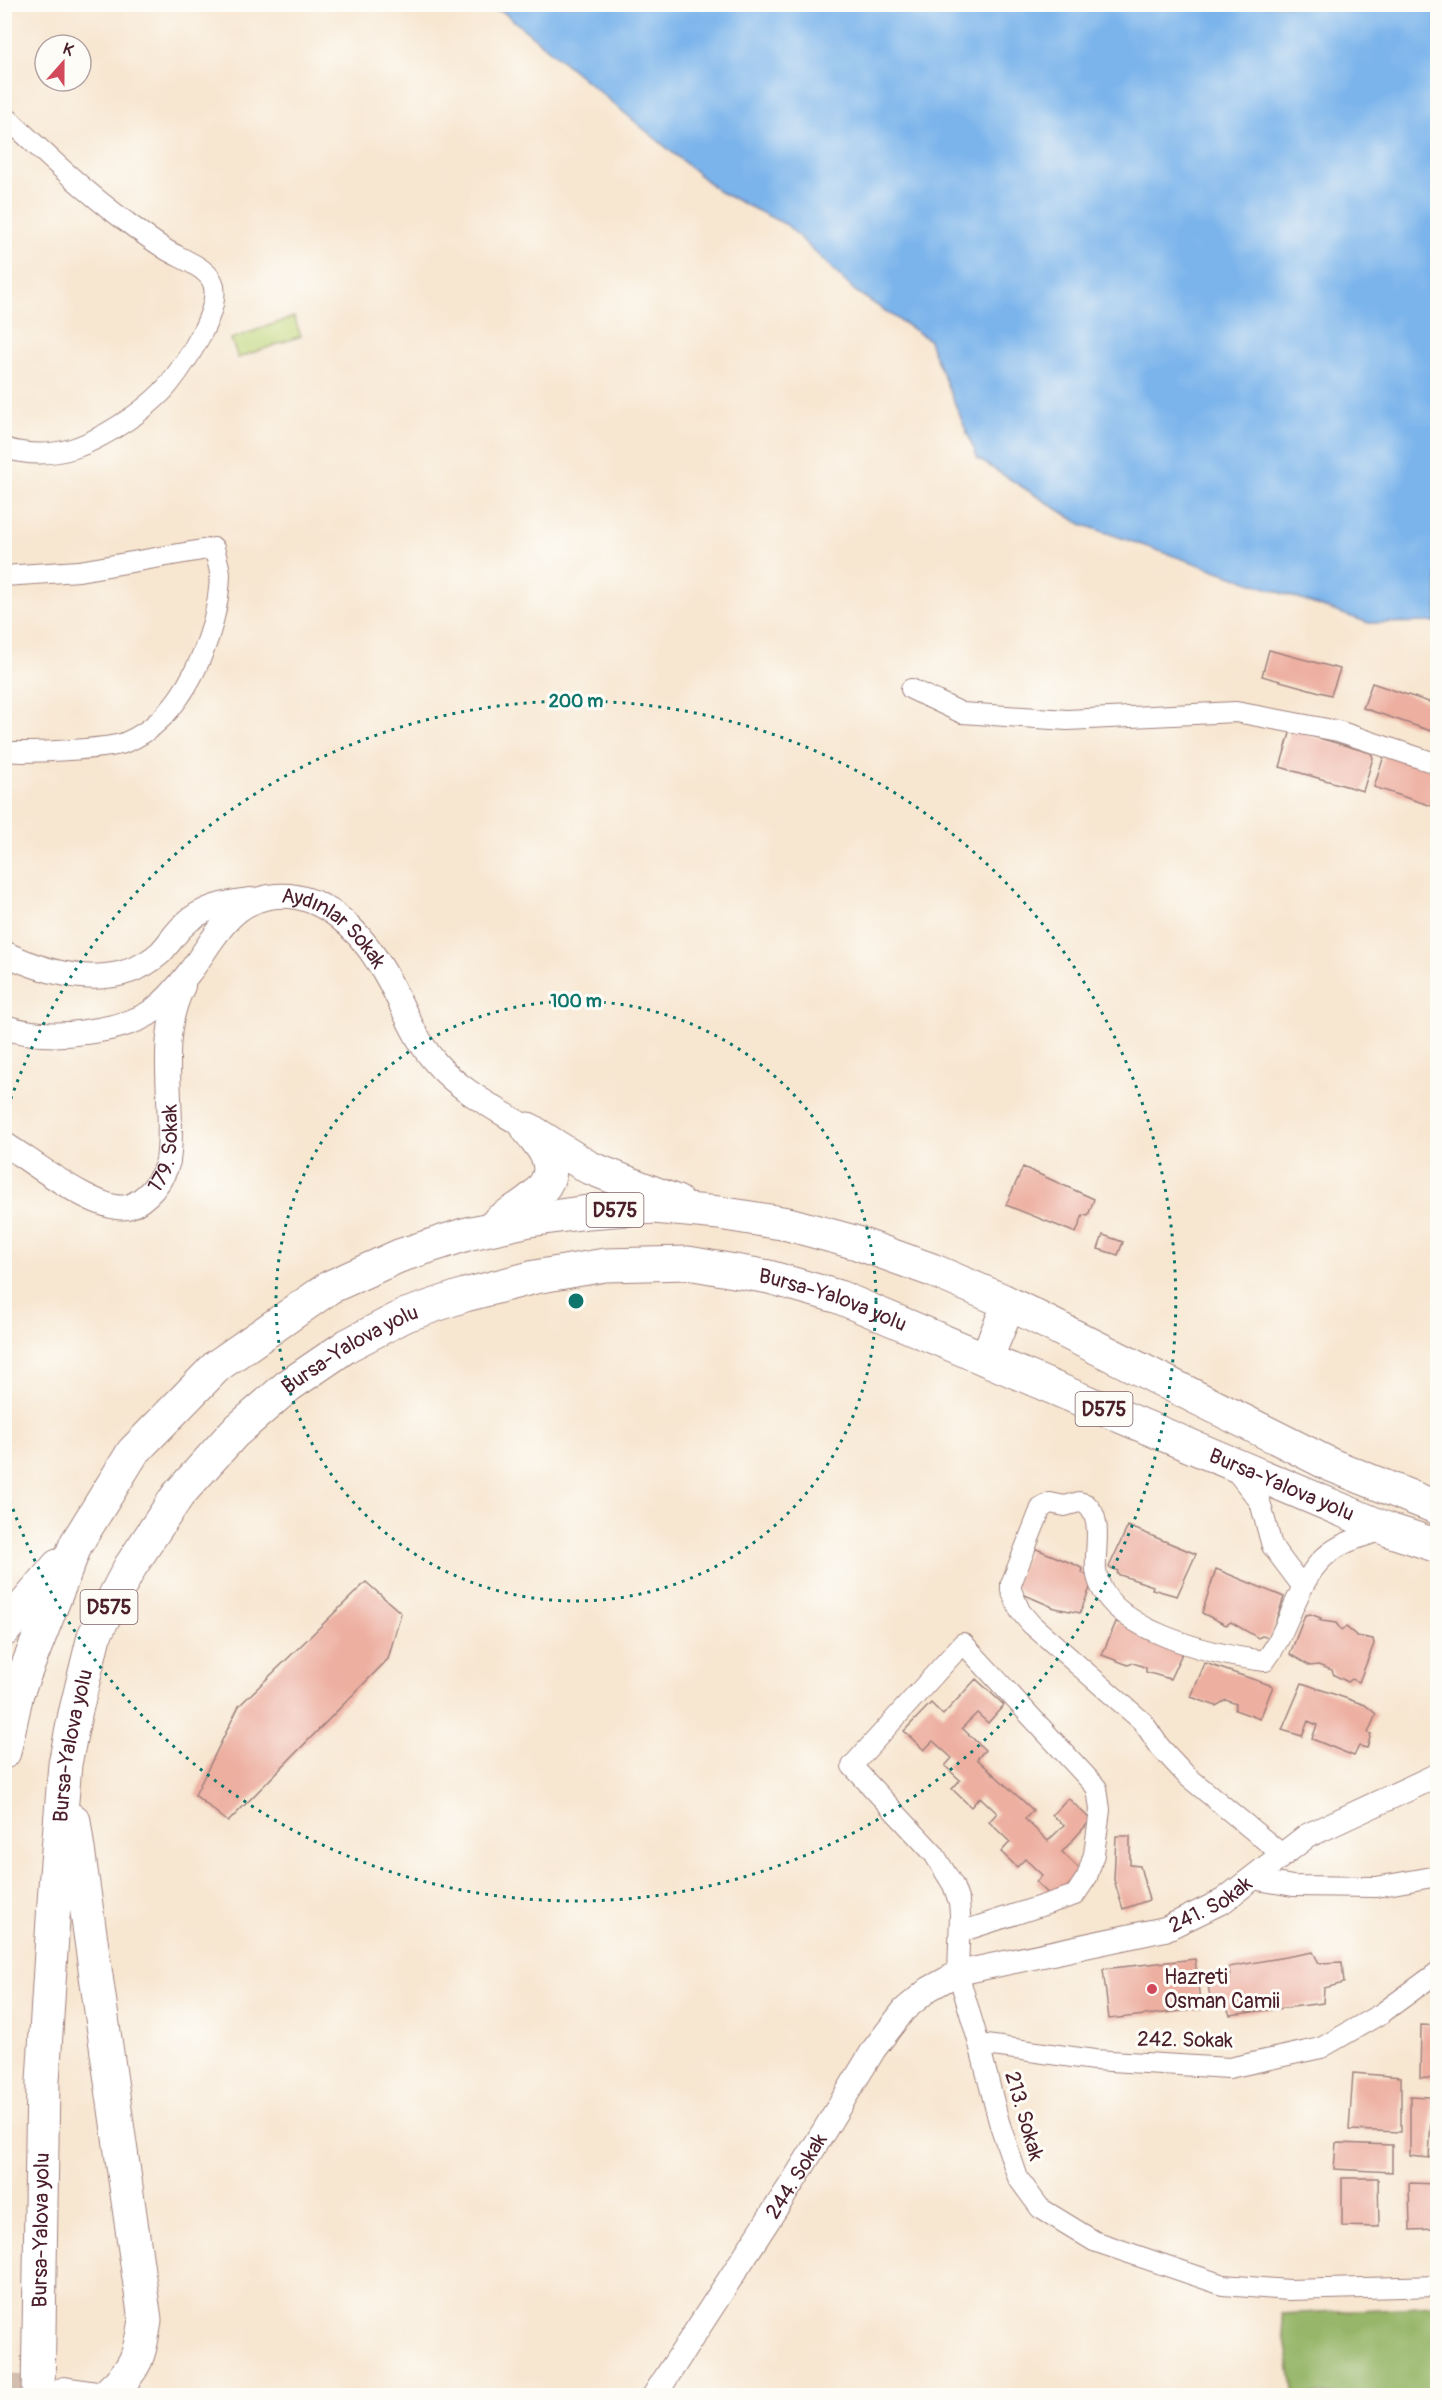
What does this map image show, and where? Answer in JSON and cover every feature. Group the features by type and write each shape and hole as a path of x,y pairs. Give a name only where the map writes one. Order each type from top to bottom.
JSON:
{"highway":[{"path":"528,1129 588,1167 701,1211"},
{"path":"485,1230 532,1199 549,1177 550,1168 546,1153 528,1129"},
{"name":"Bursa-Yalova yolu","path":"4,1752 17,1693 76,1544 133,1452 218,1366 330,1287 399,1256 485,1230 530,1220 588,1212 654,1208 701,1211 788,1224 854,1242 932,1270 1009,1304 1331,1465 1437,1508"},
{"name":"Bursa-Yalova yolu","path":"51,2392 43,2081 65,1764 94,1636 130,1567 178,1495 234,1433 288,1386 348,1345 406,1315 465,1294 535,1277 605,1265 688,1263 769,1277 839,1298 1389,1530 1437,1546"},
{"path":"986,1359 1009,1304"},
{"path":"4,1630 76,1544"},
{"path":"65,1764 145,2320 140,2354 128,2376 110,2395"}],"street":[{"path":"4,115 71,178 126,222 163,248 202,271 211,279 215,289 211,313 185,361 168,386 140,411 90,443 70,450 35,455 4,448"},
{"path":"4,576 80,571 214,548 220,574 212,627 198,668 179,698 149,728 123,744 4,751"},
{"path":"912,689 962,713 1067,720 1236,712 1338,731 1437,764"},
{"name":"Aydınlar Sokak","path":"4,1027 64,1035 116,1026 152,1012 189,973 223,923 246,906 265,898 290,896 320,905 345,922 381,965 416,1038 437,1065 468,1091 528,1129"},
{"path":"4,953 57,972 75,976 105,976 134,968 150,960 160,953 183,925 208,908 225,903 265,898"},
{"name":"179. Sokak","path":"4,1144 83,1194 105,1205 127,1208 149,1193 165,1172 168,1161 168,1046 176,1003 189,973"},
{"path":"1228,1461 1260,1502 1272,1546 1302,1586"},
{"path":"1283,1855 1187,1776 1135,1715 1031,1624 1014,1600 1011,1584 1041,1508 1050,1503 1065,1506 1079,1502 1091,1507 1096,1517 1096,1570 1100,1586 1109,1600 1124,1614 1150,1630 1229,1657 1265,1661 1276,1648 1302,1586 1317,1563 1331,1550 1362,1536 1389,1530"},
{"name":"213. Sokak","path":"960,1932 1075,1895 1087,1877 1094,1854 1100,1810 1097,1788 963,1643 852,1766 934,1854 954,1885 959,1902 958,1972 999,2122 1018,2178 1040,2208 1094,2241 1223,2285 1289,2290 1437,2286"},
{"name":"241. Sokak","path":"958,1972 1165,1929 1222,1901 1308,1836 1437,1775"},
{"path":"1252,1879 1293,1886 1376,1887 1437,1876"},
{"name":"244. Sokak","path":"654,2396 796,2177 874,2049 904,2010 929,1989 958,1972"},
{"name":"242. Sokak","path":"979,2044 1094,2060 1229,2068 1321,2048 1382,2013 1437,1972"},
{"path":"51,2392 110,2395"}],"green space":[{"path":"294,317 301,336 238,358 231,339"},
{"path":"1437,2306 1437,2395 1294,2395 1281,2314"}],"water":[{"path":"393,5 1437,5 1437,622 1369,623 1081,524 978,459 928,339 855,291 787,225 720,192 502,11"}],"building":[{"path":"1269,650 1340,669 1331,695 1262,676"},
{"path":"1372,683 1438,705 1438,716 1431,731 1363,708"},
{"path":"1291,730 1371,753 1373,758 1363,791 1280,767"},
{"path":"1385,753 1438,771 1438,808 1374,787"},
{"path":"1023,1167 1094,1199 1088,1216 1083,1215 1076,1233 1006,1205"},
{"path":"1103,1235 1123,1242 1118,1255 1098,1249"},
{"path":"1128,1526 1196,1554 1177,1596 1152,1589 1153,1586 1117,1574 1118,1571 1109,1567"},
{"path":"1029,1546 1076,1565 1083,1569 1082,1573 1094,1578 1080,1613 1055,1608 1025,1595 1014,1585"},
{"path":"1216,1569 1284,1597 1270,1638 1262,1636 1258,1638 1231,1622 1226,1625 1202,1613"},
{"path":"366,1582 401,1613 388,1659 228,1822 195,1795 239,1706"},
{"path":"1310,1614 1321,1618 1319,1620 1336,1623 1341,1630 1346,1627 1357,1636 1373,1639 1374,1644 1359,1682 1352,1679 1348,1682 1334,1675 1332,1670 1318,1665 1310,1666 1290,1654 1305,1615"},
{"path":"1116,1622 1186,1645 1170,1679 1146,1672 1146,1668 1139,1665 1133,1663 1128,1665 1102,1655"},
{"path":"1205,1663 1273,1686 1260,1719 1235,1710 1236,1704 1226,1700 1216,1706 1191,1697"},
{"path":"976,1679 1004,1705 988,1723 977,1713 962,1728 985,1750 977,1759 1033,1810 1025,1819 1048,1841 1064,1825 1052,1815 1068,1798 1091,1820 1062,1852 1082,1871 1055,1900 1036,1882 1042,1875 1025,1859 1017,1867 1001,1852 1010,1842 989,1822 997,1813 980,1797 971,1807 952,1789 960,1780 945,1766 952,1758 933,1741 924,1750 904,1731 931,1703 943,1715"},
{"path":"1302,1683 1365,1705 1376,1714 1368,1733 1371,1734 1367,1748 1359,1746 1354,1756 1312,1739 1317,1725 1308,1721 1302,1736 1282,1730"},
{"path":"1116,1836 1130,1836 1130,1865 1140,1866 1149,1900 1123,1909 1114,1880"},
{"path":"1313,1952 1319,1963 1342,1962 1344,1983 1324,1988 1323,2003 1230,2015 1225,2003 1211,2003 1208,1985 1230,1980 1229,1967"},
{"name":"Hazreti Osman Camii","path":"1195,1959 1201,2009 1109,2019 1103,1969"},
{"path":"1421,2025 1438,2026 1438,2079 1420,2078"},
{"path":"1353,2073 1401,2077 1401,2132 1349,2130"},
{"path":"1410,2096 1432,2099 1429,2158 1410,2156"},
{"path":"1336,2143 1392,2145 1392,2172 1334,2169"},
{"path":"1342,2178 1378,2178 1379,2227 1342,2226"},
{"path":"1409,2183 1438,2184 1438,2229 1410,2230"}],"tunnel":[{"path":"4,2386 53,2389"}],"place":[{"name":"Hazreti Osman Camii","path":"1152,1989"}]}
